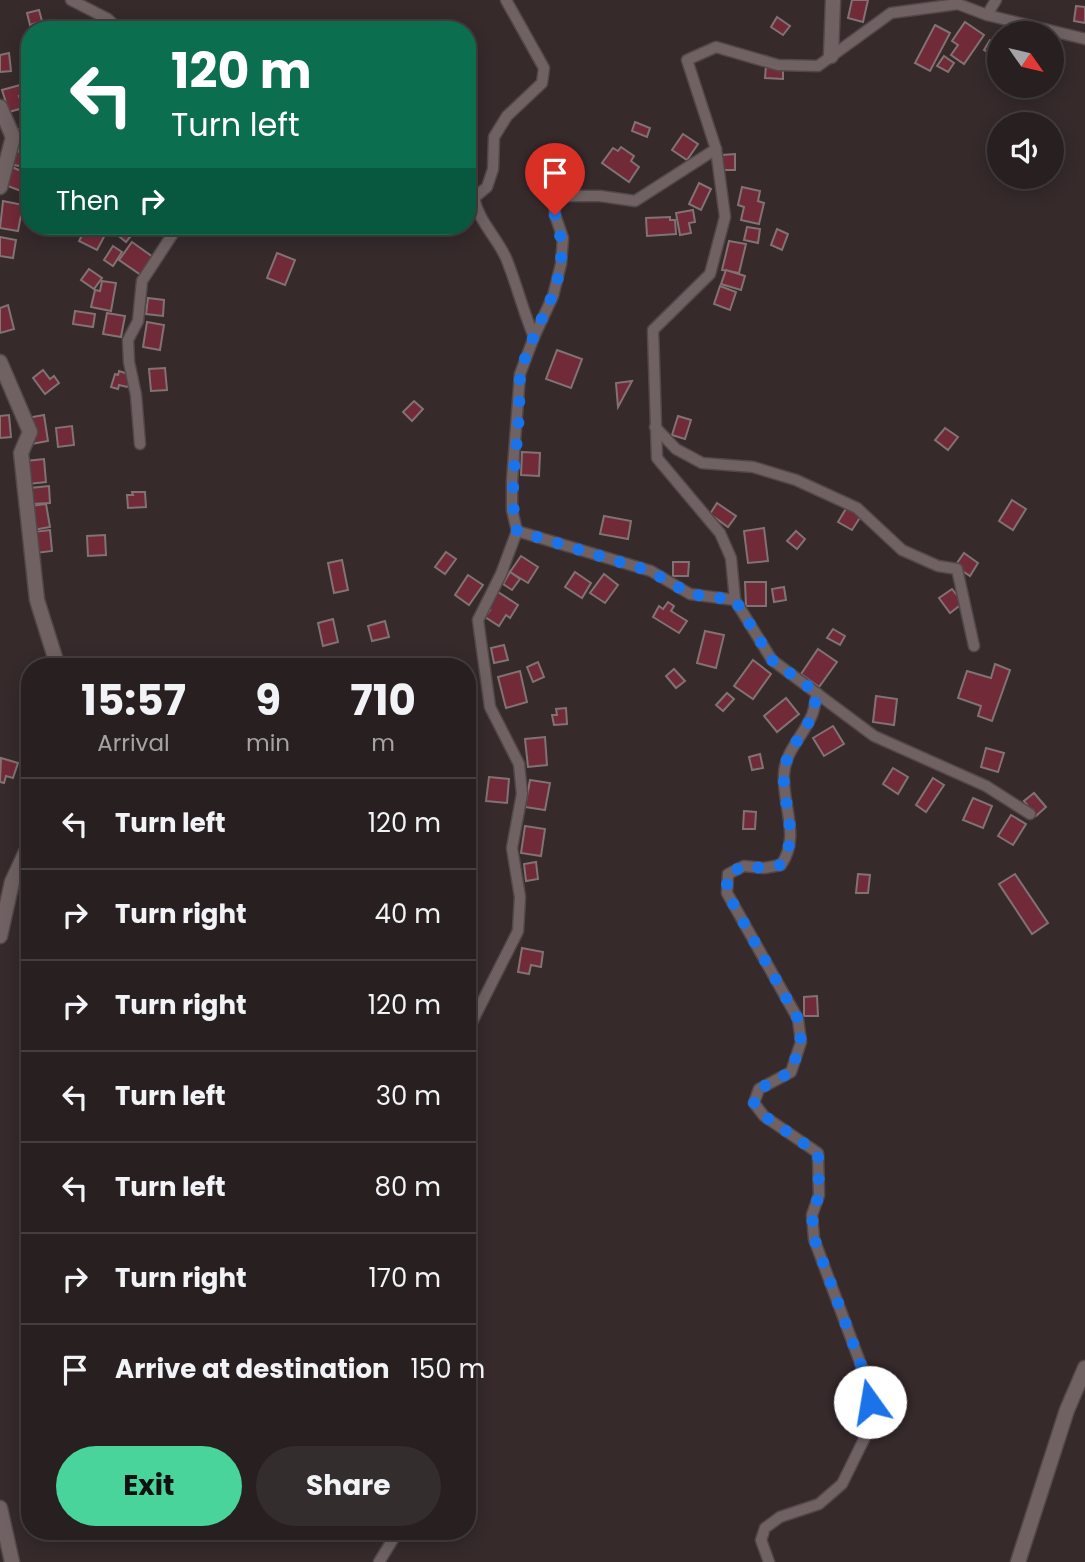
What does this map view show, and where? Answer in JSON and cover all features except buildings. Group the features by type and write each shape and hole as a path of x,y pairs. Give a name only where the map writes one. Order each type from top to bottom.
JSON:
{"street":[{"path":"71,0 110,21"},
{"path":"476,196 486,187 494,169 494,137 507,116 542,83 544,68 506,0"},
{"path":"831,56 834,0"},
{"path":"987,15 996,0"},
{"path":"1030,814 986,786 874,736 772,660 735,600 731,558 720,533 657,458 653,330 710,274 725,217 716,149 687,60 716,47 778,65 818,66 891,13 958,4 987,15 1085,39"},
{"path":"0,107 13,137 0,187"},
{"path":"476,1014 518,931 520,897 512,848 522,794 519,764 490,707 478,620 517,531 512,510 512,481 520,374 553,296 561,264 563,238 555,215 554,195 600,196 635,201 716,149"},
{"path":"476,206 505,257 534,337"},
{"path":"140,444 128,340 138,321 142,281 172,235"},
{"path":"0,362 30,432 21,453 37,600 55,658"},
{"path":"655,427 676,449 702,463 753,467 796,481 857,508 902,550 938,566 957,569 974,646"},
{"path":"517,531 650,571 690,594 735,600"},
{"path":"769,1562 761,1540 765,1528 780,1517 819,1504 842,1484 872,1423 867,1381 814,1238 812,1215 819,1195 818,1153 764,1116 754,1103 759,1089 791,1072 801,1042 798,1019 727,893 727,874 744,866 764,868 780,865 789,853 790,819 783,773 794,744 812,715 817,693"},
{"path":"0,936 12,882 21,862"},
{"path":"1018,1562 1066,1410 1085,1368"},
{"path":"0,1508 12,1562"},
{"path":"379,1562 392,1540"}],"route":[{"path":"555,215 563,238 561,264 553,296 520,374 519,416 512,481 512,510 517,531 627,562 650,571 690,594 735,600 772,660 817,693 812,715 794,744 783,773 790,819 789,853 780,865 764,868 744,866 727,874 727,893 798,1019 801,1042 791,1072 759,1089 754,1103 764,1116 818,1153 820,1178 819,1195 812,1215 814,1238 867,1381 870,1402"}]}
